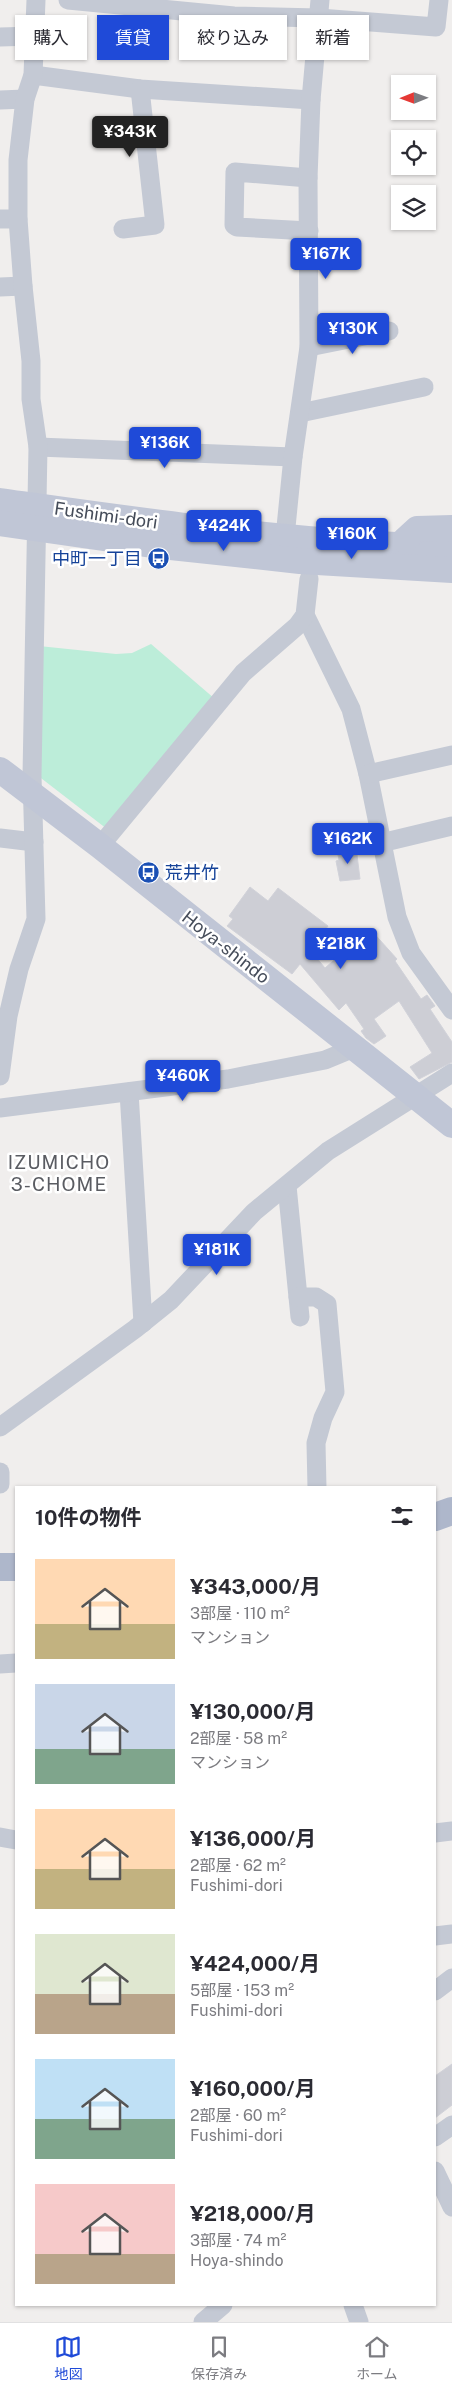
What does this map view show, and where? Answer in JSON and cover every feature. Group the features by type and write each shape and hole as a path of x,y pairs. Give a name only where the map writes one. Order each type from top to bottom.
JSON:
{"main road":[{"name":"Fushimi-dori","path":"0,501 37,517 152,545 309,562 452,570"},
{"name":"Fushimi-dori","path":"0,523 37,517 402,545 411,533 418,529 450,529"},
{"path":"235,554 244,571 309,579 452,587"},
{"name":"Hoya-shindo","path":"0,770 100,846 452,1125"},
{"path":"436,1517 452,1511"},
{"path":"0,1568 15,1567"}],"street":[{"path":"35,15 36,0"},
{"path":"68,0 234,16 320,9 436,27 439,0"},
{"path":"285,537 293,457 310,347 308,178 311,100 320,9"},
{"path":"0,37 15,37"},
{"path":"0,1076 8,1016 19,968 36,919 32,795 38,447 31,398 31,361 23,286 9,219 25,99 33,75 33,60"},
{"path":"33,75 140,89 311,100"},
{"path":"123,229 154,225 140,89"},
{"path":"0,100 25,99"},
{"path":"308,178 235,172 234,225 237,228 309,231"},
{"path":"0,287 23,286"},
{"path":"310,347 389,330"},
{"path":"300,413 424,387"},
{"path":"38,447 293,457"},
{"path":"100,846 243,673 297,626 305,614 309,579"},
{"path":"305,614 351,709 368,774 397,917 412,953 452,1010"},
{"path":"368,774 452,755"},
{"path":"381,843 452,826"},
{"path":"0,838 34,842"},
{"path":"0,1108 228,1079 325,1060 354,1048"},
{"path":"0,1427 143,1323 171,1300 254,1212 328,1151 452,1073"},
{"path":"129,1092 143,1323"},
{"path":"287,1186 300,1317"},
{"path":"298,1298 316,1297 327,1304 334,1366 335,1392 316,1443 317,1486"},
{"path":"0,1472 0,1484"},
{"path":"0,1664 15,1663"},
{"path":"436,1833 452,1831"},
{"path":"0,1837 15,1840"},
{"path":"436,1936 452,1934"},
{"path":"436,1990 452,1978"},
{"path":"436,2136 452,2125"},
{"path":"436,2172 452,2207"},
{"path":"203,2322 222,2306"},
{"path":"353,2306 359,2322"}],"green space":[{"path":"151,644 215,699 107,829 37,775 39,646 116,654 132,653"}],"building":[{"path":"356,847 360,879 340,881 336,861 339,860 337,850"},
{"path":"250,887 268,901 278,888 328,926 310,950 325,968 370,929 397,959 395,961 421,999 427,995 435,1006 430,1009 452,1042 452,1062 419,1079 410,1067 432,1053 399,1001 374,1019 386,1036 374,1044 361,1031 364,1029 346,1003 339,1010 300,964 292,974 227,926 233,919 229,916"},
{"path":"452,2064 452,2105 436,2117 436,2075"}],"place":[{"name":"中町一丁目","path":"158,558"},
{"name":"荒井竹","path":"149,872"}],"district":[{"name":"IZUMICHO 3-CHOME","path":"59,1173"}]}
